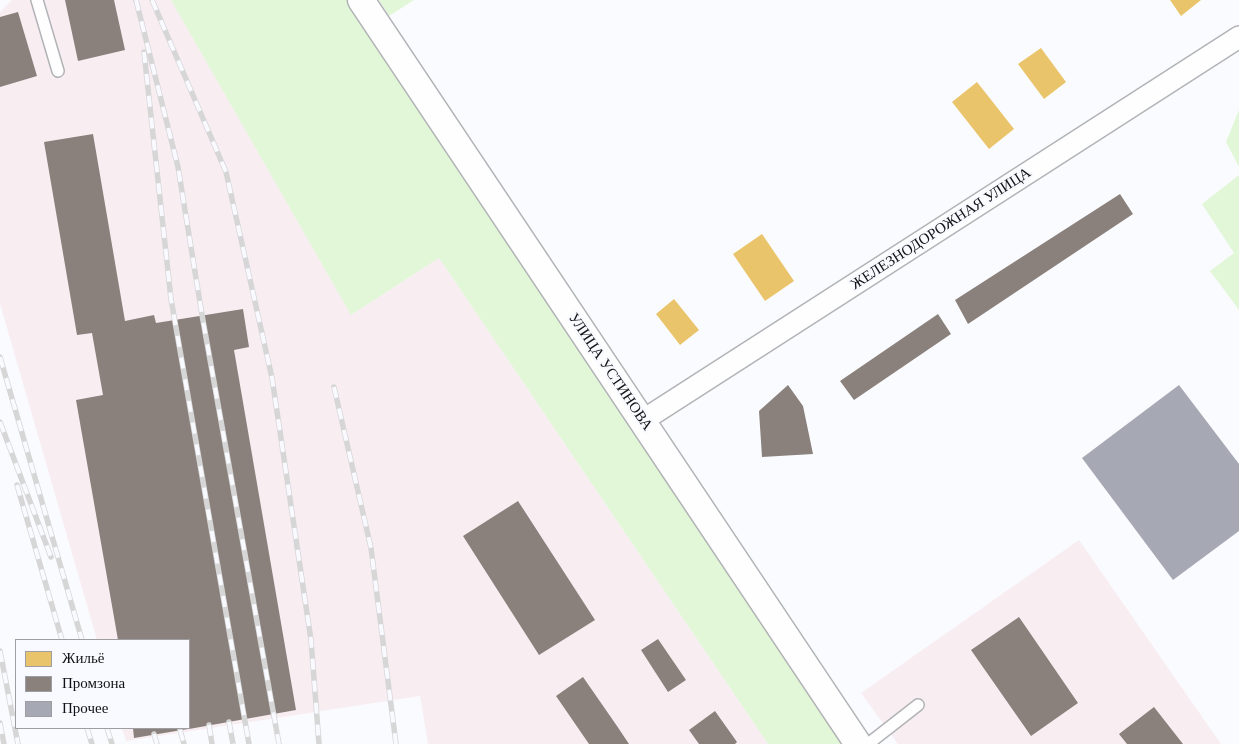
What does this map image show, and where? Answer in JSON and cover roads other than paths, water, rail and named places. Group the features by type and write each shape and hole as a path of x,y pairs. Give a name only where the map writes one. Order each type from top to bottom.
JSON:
{"street":[{"name":"УЛИЦА УСТИНОВА","path":"361,0 858,744"},
{"name":"ЖЕЛЕЗНОДОРОЖНАЯ УЛИЦА","path":"642,421 1239,37"}],"lane":[{"path":"38,0 58,71"},
{"path":"868,744 918,705"}],"railway":[{"path":"136,0 178,167 202,315 279,744"},
{"path":"152,0 226,172 272,378 311,640 319,744"},
{"path":"144,52 171,299 249,744"},
{"path":"0,357 82,639"},
{"path":"334,387 371,548 396,744"},
{"path":"0,422 51,557"},
{"path":"17,485 62,639"},
{"path":"0,651 15,728"},
{"path":"229,722 233,744"},
{"path":"0,723 4,744"},
{"path":"209,725 212,744"},
{"path":"15,729 18,744"},
{"path":"87,729 92,744"},
{"path":"107,729 112,744"},
{"path":"180,730 184,744"},
{"path":"154,734 157,744"}]}
